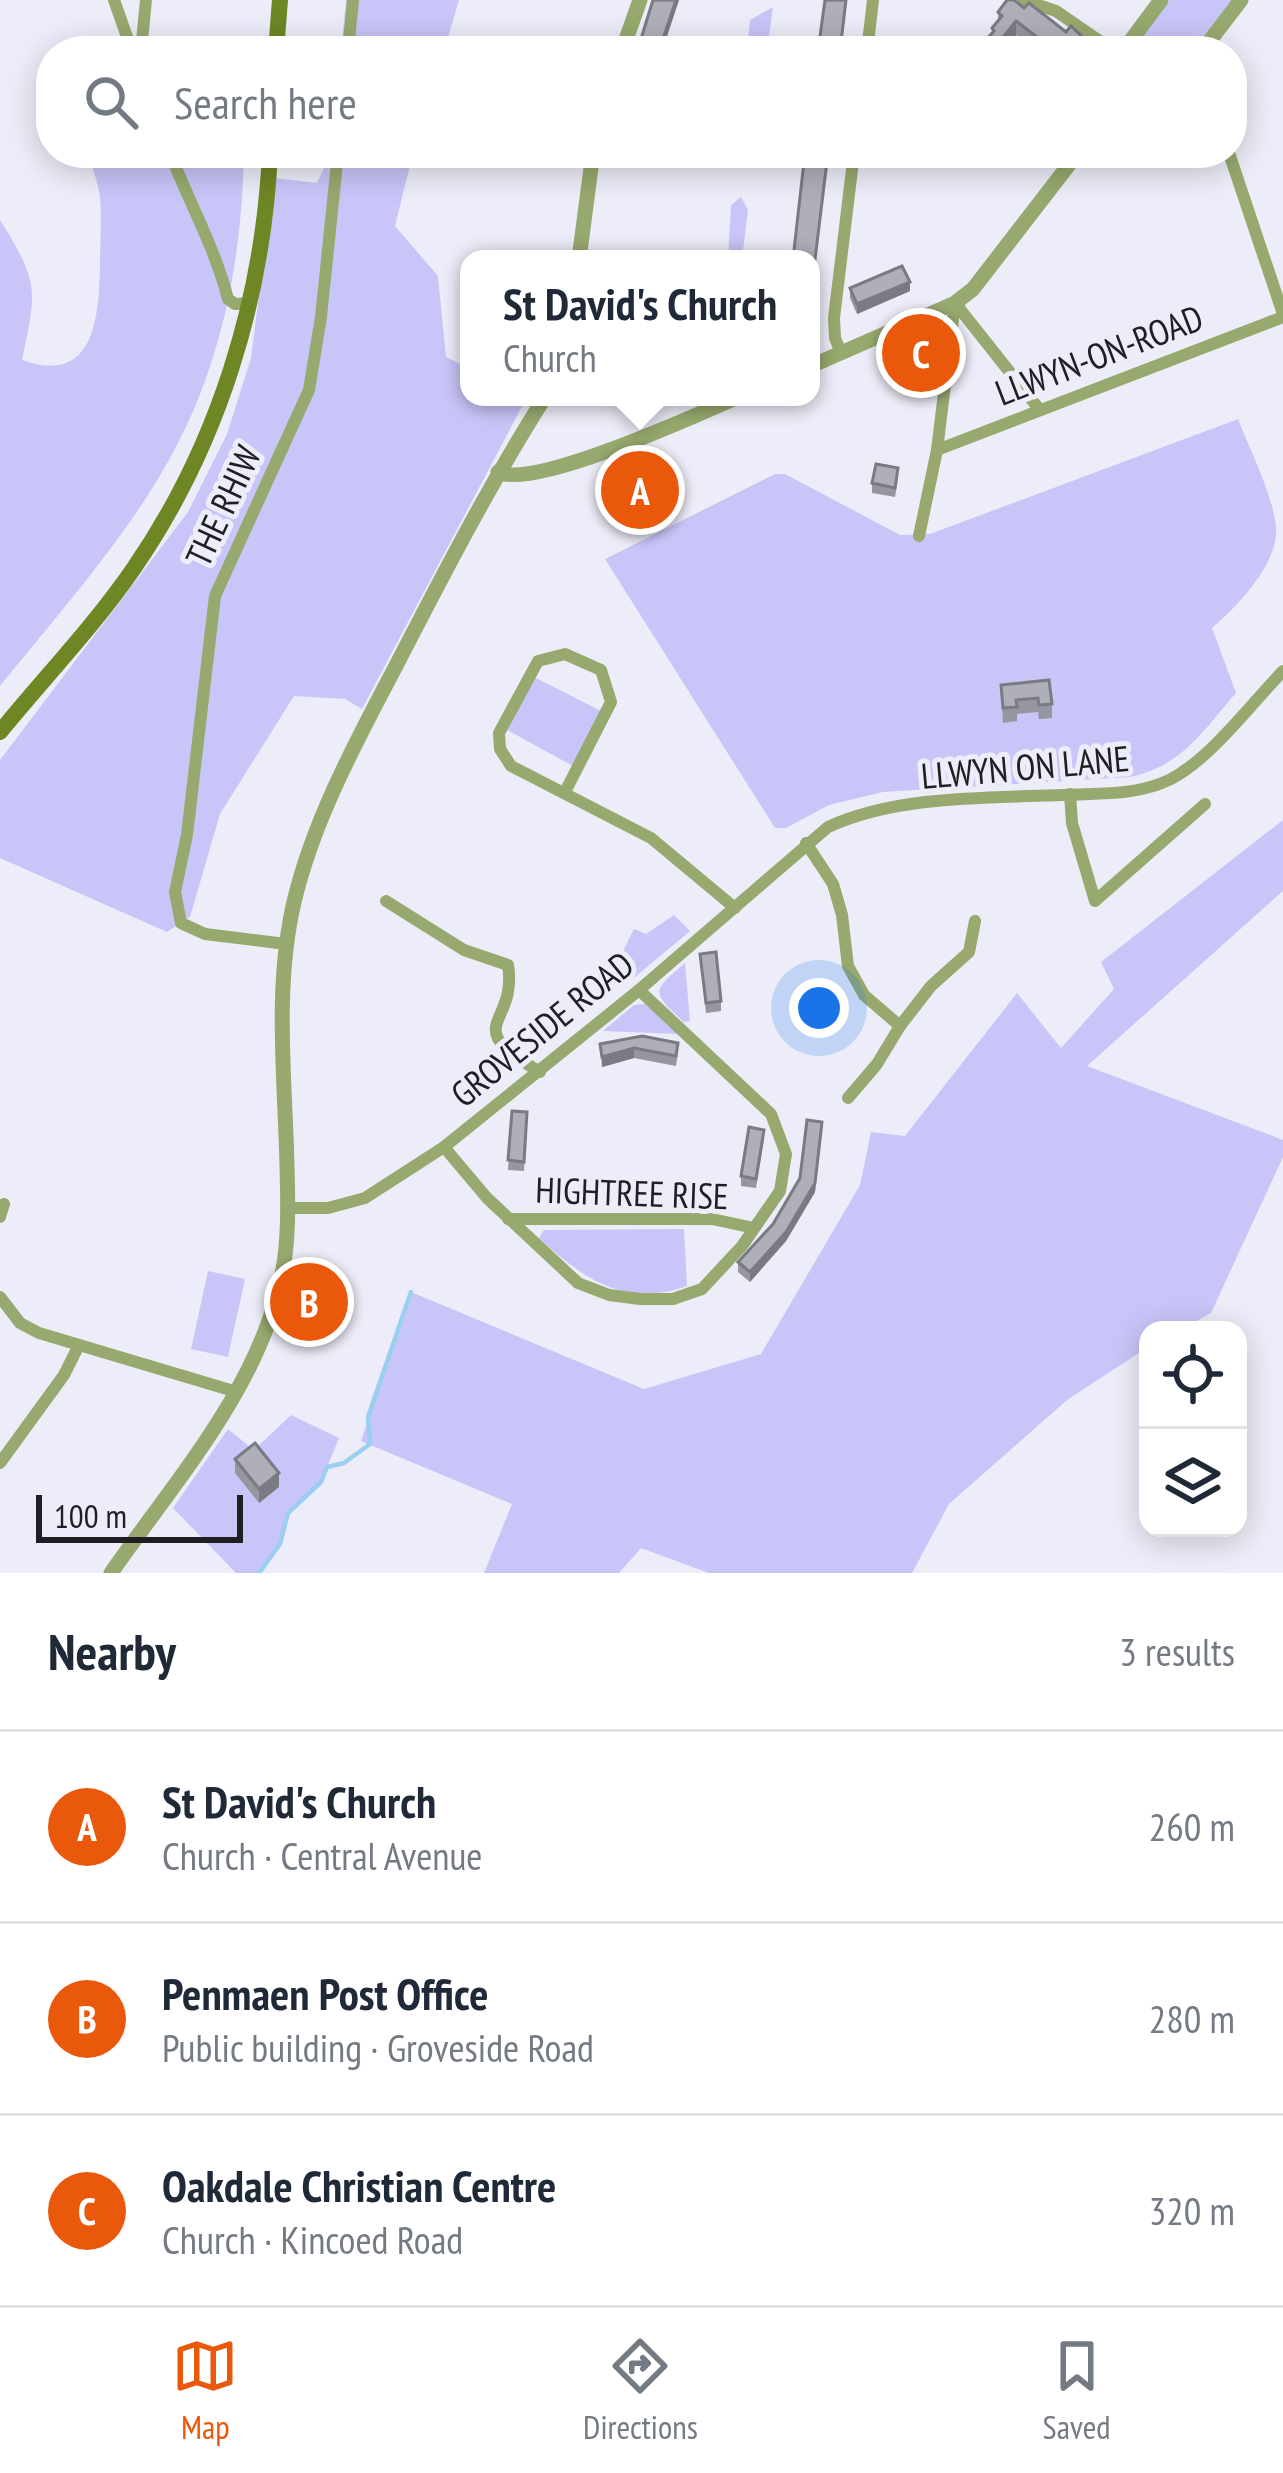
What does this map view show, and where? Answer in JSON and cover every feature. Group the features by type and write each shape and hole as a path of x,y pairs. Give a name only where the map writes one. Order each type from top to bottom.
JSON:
{"main road":[{"path":"277,36 280,0"},
{"path":"0,732 132,571 214,424 250,303 269,168"}],"street":[{"path":"114,0 130,36"},
{"path":"139,36 146,0"},
{"path":"349,36 353,0"},
{"path":"627,36 640,0"},
{"path":"869,36 873,0"},
{"path":"1023,0 1057,11 1093,36"},
{"path":"1134,36 1161,0"},
{"path":"1213,36 1241,0"},
{"path":"176,168 218,262 228,299 235,304 250,303"},
{"name":"THE RHIW","path":"286,944 205,934 181,923 175,892 187,835 215,596 309,390 336,168"},
{"path":"580,250 590,168"},
{"path":"841,353 834,318 852,168"},
{"path":"820,362 955,303 991,268 1067,168"},
{"path":"1233,168 1283,315"},
{"path":"955,303 1039,410"},
{"path":"919,536 937,450 955,303"},
{"name":"LLWYN-ON-ROAD","path":"937,450 1283,315"},
{"path":"111,1573 237,1392 263,1336 282,1274 288,1208 282,1001 286,944 304,865 330,799 498,472 539,406"},
{"path":"498,472 508,477 533,475 717,406"},
{"path":"565,792 611,702 601,670 566,654 538,662 499,733 500,749 511,766 651,838 735,908"},
{"name":"LLWYN ON LANE","path":"806,843 851,816 899,807 1137,792 1174,778 1217,741 1283,671"},
{"path":"1070,794 1072,823 1095,902 1205,804"},
{"path":"806,843 833,884 848,966 864,995 900,1026"},
{"name":"GROVESIDE ROAD","path":"288,1208 328,1208 365,1198 444,1148 639,991 806,843"},
{"path":"386,901 464,950 508,964 507,1000 494,1026 497,1040 506,1052 540,1072"},
{"path":"848,1098 931,986 969,952 975,921"},
{"path":"444,1148 508,1219 578,1283 609,1295 640,1299 673,1299 702,1289 780,1190 786,1154 771,1114 639,991"},
{"name":"HIGHTREE RISE","path":"508,1219 712,1219 754,1228"},
{"path":"0,1297 20,1323 237,1392"},
{"path":"0,1463 64,1375 79,1345"}],"shaded area":[{"path":"346,0 459,0 448,36 342,36"},
{"path":"1170,0 1233,0 1205,36 1143,36"},
{"path":"773,7 769,36 748,36 750,20"},
{"path":"93,168 243,168 224,318 199,397 162,472 106,554 0,686 0,220 22,258 31,287 22,360 46,366 65,363 88,342 98,305 99,192"},
{"path":"324,168 409,168 395,226 438,276 446,357 460,364 460,406 522,406 362,709 345,699 294,696 220,814 190,917 167,932 0,858 0,760 188,512 227,434 251,358 274,178 317,183"},
{"path":"741,197 748,210 743,250 728,250 731,205"},
{"path":"1238,419 1268,494 1276,536 1261,575 1212,628 1236,693 1177,756 1130,777 883,792 829,805 786,828 775,828 605,559 775,474 785,474 900,535 930,534"},
{"path":"534,677 601,711 573,766 507,730"},
{"path":"1283,820 1283,891 1087,1066 1283,1140 1283,1157 1211,1313 1196,1321 1139,1321 1139,1353 1067,1400 949,1504 912,1573 709,1573 641,1548 619,1573 484,1573 512,1504 361,1441 411,1292 644,1389 761,1354 860,1185 871,1132 905,1136 1017,993 1061,1048 1114,989 1101,962"},
{"path":"674,915 690,931 629,982 611,975 634,929 646,934"},
{"path":"685,963 690,1021 684,1022 659,992"},
{"path":"645,1004 679,1034 603,1031 634,1005"},
{"path":"684,1229 687,1286 644,1294 589,1277 539,1238 544,1230"},
{"path":"208,1271 245,1279 228,1357 191,1349"},
{"path":"291,1415 339,1438 321,1482 288,1513 280,1544 259,1573 236,1573 173,1508 228,1429 254,1450"}],"building":[{"path":"653,0 676,0 664,36 642,36"},
{"path":"825,0 846,0 842,36 820,36"},
{"path":"1007,0 1024,8 1029,3 1066,32 1071,26 1081,36 1036,36 1016,21 1004,36 989,36 1002,16 998,12"},
{"path":"803,168 826,168 816,250 794,250"},
{"path":"902,266 910,282 857,304 850,288"},
{"path":"876,464 898,468 895,488 872,483"},
{"path":"1049,680 1052,704 1039,705 1038,698 1016,700 1017,707 1003,708 1001,685"},
{"path":"716,952 721,1001 706,1003 700,954"},
{"path":"642,1036 678,1043 676,1056 634,1048 602,1057 600,1044"},
{"path":"512,1111 527,1112 524,1162 508,1160"},
{"path":"807,1120 822,1122 815,1183 786,1232 750,1272 738,1262 773,1224 800,1178"},
{"path":"749,1127 764,1130 756,1179 741,1176"},
{"path":"255,1443 279,1473 259,1489 235,1459"}],"waterway":[{"path":"259,1573 280,1544 288,1513 321,1482 327,1467 344,1463 370,1444 368,1417 411,1292"}],"place":[{"name":"Oakdale Christian Centre","path":"921,353"},
{"name":"St David's Church","path":"640,490"},
{"name":"Penmaen Post Office","path":"309,1302"}]}
